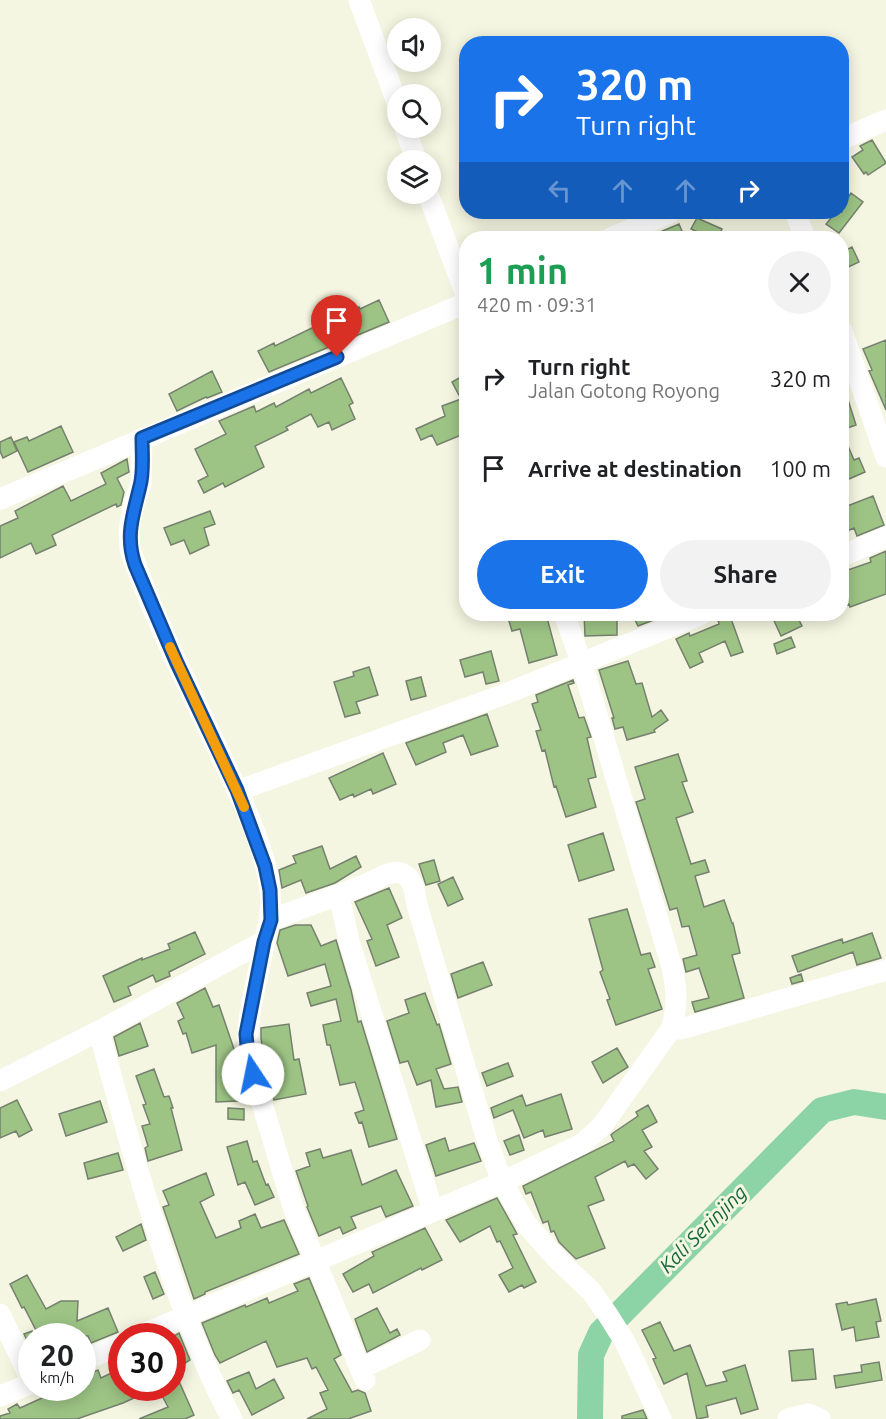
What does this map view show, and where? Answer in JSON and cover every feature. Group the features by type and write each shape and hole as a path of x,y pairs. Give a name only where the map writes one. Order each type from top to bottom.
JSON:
{"street":[{"path":"359,0 390,84"},
{"path":"849,136 886,120"},
{"path":"432,204 459,276"},
{"path":"627,231 655,219"},
{"path":"0,499 459,306"},
{"path":"849,351 886,457"},
{"path":"142,438 141,484 134,503 129,530 130,549 176,661 237,790 265,866 270,890 271,920 264,942 246,1034 248,1057 294,1210 363,1374 420,1340"},
{"path":"849,553 886,537"},
{"path":"170,1323 502,1182 582,1144 602,1126 671,1029 676,1013 676,986 582,663 567,621"},
{"path":"237,790 420,725 685,621"},
{"path":"271,920 389,874 399,872 413,883 417,905 486,1137 502,1182 527,1225 556,1258 591,1291 608,1315 625,1342 662,1419"},
{"path":"339,895 349,941 433,1211"},
{"path":"0,1081 99,1031 264,942"},
{"path":"671,1029 681,1029 886,970"},
{"path":"99,1031 141,1180 185,1317 203,1361 232,1419"},
{"path":"0,1314 18,1352"},
{"path":"0,1396 18,1388"},
{"path":"788,1419 808,1414 820,1419"}],"building":[{"path":"872,140 886,163 868,175 866,172 864,174 852,157 863,150 860,146"},
{"path":"851,193 863,202 841,231 836,231 826,224 830,219 849,219"},
{"path":"696,219 699,219 722,229 721,231 695,231 691,229"},
{"path":"679,224 682,231 662,231"},
{"path":"852,247 859,262 849,267 849,248"},
{"path":"379,300 389,322 269,372 258,351 274,343 275,346 322,323 323,326 348,315 347,312"},
{"path":"886,340 886,410 869,371 872,370 863,349"},
{"path":"212,371 222,392 177,411 169,394"},
{"path":"341,378 353,403 349,405 355,419 332,430 329,422 318,427 311,414 286,427 288,430 255,446 264,467 225,487 223,483 204,493 198,481 208,476 195,449 226,434 219,421 254,406 256,412 274,403 276,407 309,389 311,393"},
{"path":"459,378 459,395 452,382"},
{"path":"459,400 459,436 437,445 432,435 421,440 416,429 445,416 442,406"},
{"path":"849,403 856,425 849,428"},
{"path":"61,426 73,452 28,472 14,442 27,437 29,441"},
{"path":"11,437 17,451 3,458 0,442"},
{"path":"849,448 854,460 859,458 865,472 849,479"},
{"path":"127,459 129,472 117,478 124,492 121,505 117,507 116,504 52,535 56,545 36,554 31,543 0,558 0,526 18,518 15,511 63,486 71,501 106,484 101,473"},
{"path":"873,496 884,525 857,536 854,528 849,530 849,505"},
{"path":"210,511 215,524 204,528 209,545 190,554 184,540 171,545 164,528"},
{"path":"886,551 886,594 850,607 849,570 871,562 870,558"},
{"path":"509,621 548,621 557,655 529,663 520,629 512,631"},
{"path":"584,621 617,621 617,635 585,636"},
{"path":"636,621 651,621 638,626"},
{"path":"718,621 732,621 743,652 731,656 725,641 699,653 703,662 690,668 676,639 719,624"},
{"path":"774,621 800,621 802,626 781,636"},
{"path":"791,637 795,647 777,654 774,644"},
{"path":"491,651 499,681 486,684 483,672 465,677 460,660"},
{"path":"628,661 636,684 642,683 652,717 661,710 668,720 654,730 655,732 627,740 623,727 615,729 612,718 614,718 599,670"},
{"path":"369,667 378,695 356,702 360,713 345,717 334,682 354,676 353,672"},
{"path":"421,677 426,696 411,700 406,681"},
{"path":"573,680 574,683 568,685 579,718 584,717 591,737 587,738 596,777 588,779 596,807 566,817 556,786 554,787 545,750 542,751 536,731 541,730 532,704 538,702 536,695"},
{"path":"487,714 498,746 471,755 463,735 443,743 446,752 416,765 406,743"},
{"path":"383,753 396,784 373,794 371,789 354,797 353,794 340,800 329,778"},
{"path":"678,754 687,781 682,782 693,812 676,818 691,864 705,860 709,872 695,876 704,907 724,900 733,923 740,953 732,955 744,998 695,1012 692,1002 709,998 699,968 686,972 683,959 697,955 689,926 682,927 677,908 670,910 636,802 645,799 635,767"},
{"path":"603,833 614,870 579,881 568,845"},
{"path":"322,846 330,869 356,856 361,867 335,883 306,893 301,880 282,888 279,870 296,863 293,856"},
{"path":"434,860 440,881 426,885 419,864"},
{"path":"453,877 463,899 448,906 438,884"},
{"path":"389,888 402,918 387,925 399,957 376,966 367,941 372,939 355,902"},
{"path":"627,909 641,955 650,953 655,967 648,969 662,1009 616,1025 607,1000 610,999 600,972 603,970 589,919"},
{"path":"295,925 311,925 321,946 336,940 358,1022 361,1021 397,1139 369,1147 362,1122 359,1123 355,1113 364,1110 355,1082 340,1085 330,1045 327,1045 323,1025 341,1021 336,999 311,1006 307,993 331,986 325,964 288,976 277,943 280,930"},
{"path":"195,932 205,954 169,972 170,976 156,982 153,975 128,987 131,995 114,1002 103,976 142,958 142,960 170,949 168,944"},
{"path":"872,933 881,958 857,965 853,952 798,972 792,956 842,939 843,943"},
{"path":"483,962 492,985 458,998 451,974"},
{"path":"801,974 803,981 792,984 790,978"},
{"path":"205,988 213,1007 219,1005 235,1052 238,1069 238,1101 216,1102 216,1045 192,1053 186,1033 183,1034 178,1021 184,1018 177,1003"},
{"path":"425,993 437,1025 439,1024 451,1064 436,1069 444,1089 458,1087 462,1102 436,1107 431,1080 417,1085 408,1061 400,1063 387,1021 409,1013 405,1000"},
{"path":"140,1023 148,1046 119,1056 114,1037"},
{"path":"289,1024 294,1060 299,1059 306,1094 274,1100 264,1061 261,1028"},
{"path":"617,1048 628,1067 603,1083 592,1062"},
{"path":"508,1063 513,1076 487,1086 482,1073"},
{"path":"154,1069 164,1097 169,1096 182,1150 148,1161 145,1148 148,1146 142,1126 150,1124 136,1076"},
{"path":"561,1094 572,1129 545,1137 543,1130 524,1138 513,1110 494,1118 491,1108 522,1095 526,1106"},
{"path":"17,1100 32,1130 19,1137 16,1131 0,1138 0,1108"},
{"path":"100,1101 107,1122 66,1136 59,1114"},
{"path":"648,1105 657,1122 642,1130 652,1147 644,1151 658,1169 646,1179 634,1164 628,1167 625,1161 595,1177 604,1200 588,1206 605,1248 576,1259 559,1242 554,1231 551,1232 548,1221 543,1223 531,1192 526,1194 523,1186 614,1141 611,1135 638,1116 636,1112"},
{"path":"228,1108 244,1109 244,1120 228,1119"},
{"path":"519,1135 524,1150 510,1155 504,1141"},
{"path":"445,1138 449,1151 474,1143 481,1161 436,1176 426,1145"},
{"path":"247,1141 253,1162 257,1161 266,1185 268,1184 274,1197 255,1205 245,1182 238,1185 227,1147"},
{"path":"320,1149 323,1158 351,1150 362,1185 396,1170 413,1206 386,1217 381,1206 351,1217 356,1228 343,1234 340,1227 319,1236 296,1171 310,1166 306,1153"},
{"path":"118,1153 123,1170 88,1179 84,1163"},
{"path":"206,1173 214,1195 200,1202 216,1238 241,1228 239,1221 255,1214 261,1228 284,1220 299,1254 205,1292 194,1299 163,1207 169,1205 163,1191"},
{"path":"497,1198 517,1234 513,1235 536,1282 524,1288 522,1285 509,1292 499,1275 513,1268 490,1226 460,1242 446,1220"},
{"path":"141,1224 146,1240 123,1251 116,1237"},
{"path":"425,1228 442,1260 422,1270 421,1268 373,1293 369,1284 353,1292 343,1274 374,1256 372,1252"},
{"path":"155,1272 164,1294 153,1299 144,1277"},
{"path":"27,1275 46,1309 61,1301 78,1301 77,1321 108,1308 114,1323 108,1323 108,1336 96,1341 96,1323 32,1323 10,1284"},
{"path":"309,1278 341,1355 334,1359 352,1392 358,1390 365,1393 371,1411 348,1419 307,1419 327,1409 320,1393 328,1390 316,1367 312,1369 307,1358 277,1367 266,1341 220,1363 215,1355 202,1323 245,1305 246,1307 267,1298 269,1303 298,1291 294,1284"},
{"path":"876,1299 881,1321 876,1322 879,1337 856,1341 854,1327 842,1330 836,1304 847,1302 848,1305"},
{"path":"377,1308 390,1333 397,1329 400,1335 367,1352 355,1319"},
{"path":"660,1322 674,1351 690,1345 706,1386 727,1381 723,1372 745,1365 758,1409 741,1414 736,1398 706,1406 708,1417 697,1419 687,1373 664,1384 653,1359 656,1358 642,1330"},
{"path":"813,1349 816,1379 792,1381 789,1351"},
{"path":"186,1350 190,1360 186,1362"},
{"path":"879,1362 882,1380 836,1388 834,1376 862,1372 861,1365"},
{"path":"98,1370 101,1378 108,1375 108,1401 127,1401 77,1419 0,1419 0,1416 10,1413 8,1409 17,1404 20,1408 35,1401 96,1401 96,1371"},
{"path":"249,1372 256,1389 274,1379 284,1398 252,1415 239,1390 233,1393 227,1381"},
{"path":"186,1397 194,1415 185,1419 139,1419 168,1407 165,1401 186,1401"},
{"path":"643,1410 647,1419 622,1419 622,1416"}],"waterway":[{"name":"Kali Serinjing","path":"590,1419 591,1355 601,1333 822,1110 854,1102 886,1107"}],"slow traffic":[{"path":"170,647 244,807"}],"route":[{"path":"253,1074 248,1057 246,1034 264,942 271,920 270,890 265,866 237,790 176,661 135,565 130,549 129,530 134,503 141,484 142,438 337,357"}]}
